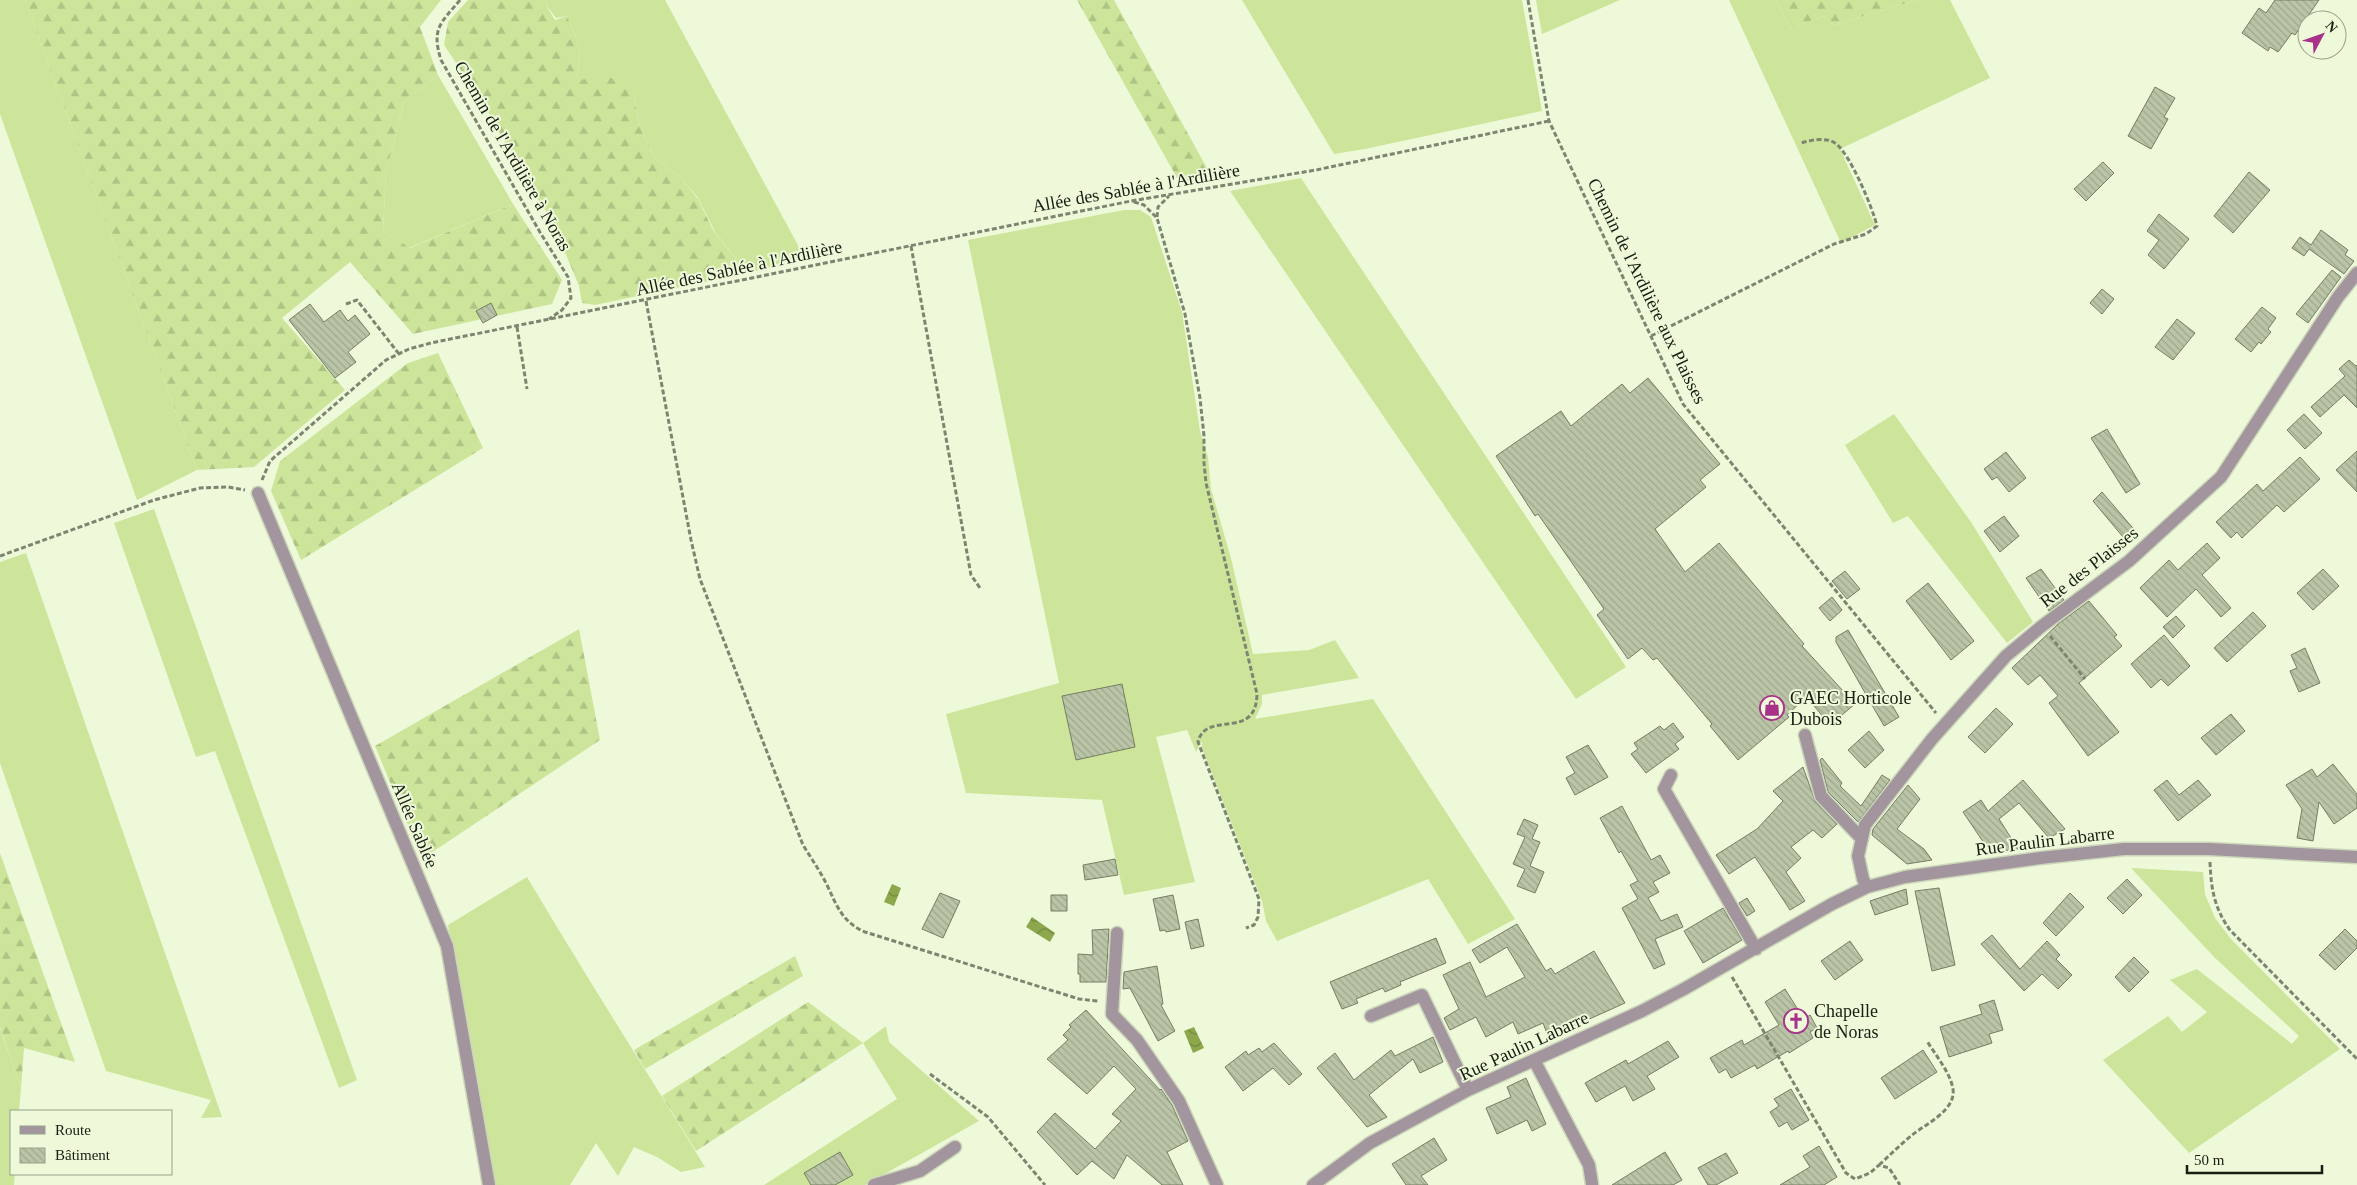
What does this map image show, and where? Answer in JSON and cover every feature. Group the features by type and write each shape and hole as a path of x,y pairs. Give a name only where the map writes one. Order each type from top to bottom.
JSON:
{"street":[{"name":"Rue des Plaisses","path":"1867,887 1863,879 1858,856 1865,825 1944,724 2006,656 2042,626 2129,561 2221,477 2338,297 2357,273"},
{"name":"Allée Sablée","path":"258,493 447,946 490,1185"},
{"path":"1805,736 1821,796 1862,839"},
{"path":"1671,775 1664,789 1756,949"},
{"name":"Rue Paulin Labarre","path":"1313,1185 1370,1143 1468,1090 1642,1011 1756,949 1832,904 1867,887 1905,877 2040,858 2124,849 2209,849 2357,857"},
{"path":"1117,933 1112,1014 1136,1040 1178,1101 1217,1185"},
{"path":"1371,1016 1422,995 1468,1090"},
{"path":"1534,1060 1589,1165 1592,1184"},
{"path":"874,1185 920,1171 955,1147"}],"path":[{"name":"Chemin de l'Ardilière à Noras","path":"460,0 440,24 435,42 441,60 568,277 572,298 562,310 546,321"},
{"name":"Chemin de l'Ardilière aux Plaisses","path":"1528,0 1549,121 1683,404 1944,724"},
{"name":"Allée des Sablée à l'Ardilière","path":"258,493 270,461 386,360 431,343 646,301 1131,201 1316,170 1549,121"},
{"path":"1651,336 1834,244 1866,234 1877,226 1874,212 1845,154 1835,143 1826,140 1801,143"},
{"path":"1179,194 1170,196 1163,201 1158,207 1157,218 1185,314 1200,398 1206,483 1257,694 1255,712 1248,718 1236,724 1206,729 1200,734 1198,742 1259,899 1258,916 1254,925 1246,928"},
{"path":"1131,201 1144,205 1157,218"},
{"path":"911,246 972,576 980,588"},
{"path":"346,304 357,300 399,354"},
{"path":"646,301 690,540 700,579 803,845 823,878 836,907 853,926 865,932 1079,999 1113,1002"},
{"path":"518,326 528,389"},
{"path":"0,556 154,500 200,488 228,487 258,493"},
{"path":"2042,626 2085,679"},
{"path":"2209,849 2211,889 2220,915 2246,947 2357,1059"},
{"path":"1726,965 1846,1173 1855,1179 1870,1173 1911,1136 1936,1118 1951,1101 1953,1090 1949,1076 1927,1041"},
{"path":"930,1074 988,1117 1045,1185"},
{"path":"1879,1165 1889,1168 1900,1185"}],"green space":[{"path":"0,0 25,0 197,470 137,500 0,114"},
{"path":"25,0 441,0 420,27 438,75 404,101 386,172 383,231 410,248 513,204 562,280 552,304 413,334 350,262 282,318 345,390 254,467 197,470"},
{"path":"468,0 547,0 546,5 555,20 567,16 580,47 577,80 610,77 634,96 640,127 656,159 682,179 698,199 713,230 747,273 595,305 582,303 579,286 562,245 561,233 531,189 486,108 444,45 448,22"},
{"path":"547,0 665,0 806,260 747,273 715,232 698,198 682,179 656,159 640,127 634,96 577,80 580,47 567,16 556,18 546,5"},
{"path":"1077,0 1114,0 1213,179 1181,185"},
{"path":"1242,0 1522,0 1542,111 1334,154"},
{"path":"1536,0 1620,0 1542,34"},
{"path":"1729,0 1776,0 1790,29 1823,16 1834,25 1917,0 1950,0 1990,78 1840,149 1875,225 1841,243"},
{"path":"1776,0 1917,0 1834,25 1823,16 1790,29"},
{"path":"438,75 513,204 409,248 383,231 386,172 404,101"},
{"path":"1301,178 1626,667 1576,699 1230,191"},
{"path":"1124,210 1140,210 1151,217 1182,312 1200,431 1208,457 1211,489 1231,558 1253,654 1309,650 1335,640 1359,678 1262,695 1262,704 1255,719 1373,699 1515,919 1468,944 1428,879 1277,941 1266,921 1262,901 1202,748 1202,741 1196,752 1187,730 1156,737 1195,882 1124,895 1102,800 966,793 946,714 1059,683 968,240"},
{"path":"438,353 483,448 301,560 271,491 280,461 408,363"},
{"path":"1894,414 1971,522 2033,622 2007,643 1908,516 1893,523 1845,445"},
{"path":"154,509 357,1080 339,1088 215,751 196,757 114,523"},
{"path":"26,553 222,1117 201,1118 211,1100 106,1071 0,763 0,562"},
{"path":"579,629 600,740 422,859 375,746"},
{"path":"0,853 75,1062 24,1048 21,1088 0,1027"},
{"path":"2131,868 2203,872 2205,894 2215,918 2231,939 2340,1049 2189,1153 2103,1060 2168,1016 2182,1032 2207,1012 2170,980 2197,969 2292,1044 2299,1036 2215,958"},
{"path":"527,877 705,1167 681,1172 657,1157 634,1147 618,1176 596,1143 570,1185 490,1185 448,925"},
{"path":"795,956 803,976 645,1069 634,1050"},
{"path":"808,1002 863,1043 696,1151 662,1096"},
{"path":"886,1026 889,1042 979,1121 865,1185 764,1185 897,1099 863,1043"},
{"path":"0,1028 21,1088 19,1110 10,1110 10,1175 15,1175 14,1185 0,1185"}],"water":[{"path":"892,884 901,888 894,906 884,902"},
{"path":"1032,917 1055,933 1050,942 1026,927"},
{"path":"1194,1027 1204,1048 1193,1053 1184,1031"}],"building":[{"path":"2275,0 2319,0 2312,10 2297,10 2297,32 2295,35 2292,33 2278,52 2270,47 2268,51 2242,33 2259,8 2266,13"},
{"path":"2155,87 2175,98 2164,117 2168,119 2151,149 2128,136"},
{"path":"2103,162 2114,173 2086,201 2074,189"},
{"path":"2249,172 2270,190 2233,233 2214,216"},
{"path":"2159,214 2189,239 2164,269 2148,255 2159,240 2147,231"},
{"path":"2321,230 2348,250 2345,255 2354,261 2344,274 2309,249 2304,256 2292,248 2300,237 2311,245"},
{"path":"2332,270 2341,277 2308,323 2296,314"},
{"path":"2102,289 2114,299 2102,314 2090,303"},
{"path":"491,303 497,315 483,323 476,311"},
{"path":"310,304 324,322 340,310 348,321 355,315 370,334 348,352 356,362 335,378 289,320"},
{"path":"2262,307 2276,318 2268,329 2271,332 2251,352 2235,339"},
{"path":"2177,319 2195,333 2173,360 2155,347"},
{"path":"2349,360 2357,365 2357,408 2344,395 2320,417 2311,407 2345,376 2339,369"},
{"path":"1648,378 1720,464 1700,480 1706,487 1655,529 1685,572 1719,543 1804,644 1802,646 1855,704 1830,725 1809,700 1804,704 1802,701 1787,715 1789,717 1738,760 1710,726 1712,724 1657,658 1653,660 1642,648 1628,659 1597,615 1604,609 1538,514 1535,516 1496,456 1561,411 1571,426 1622,384 1630,393"},
{"path":"2304,414 2322,433 2305,449 2287,430"},
{"path":"2107,429 2140,484 2126,493 2091,438"},
{"path":"2357,451 2357,492 2336,470"},
{"path":"2006,452 2026,478 2009,492 1997,477 1992,480 1984,469"},
{"path":"2300,457 2320,479 2284,512 2277,505 2242,538 2237,532 2231,538 2216,522 2257,484 2263,491"},
{"path":"2102,492 2138,534 2128,543 2093,501"},
{"path":"2004,516 2019,536 2000,552 1984,531"},
{"path":"2207,543 2220,558 2202,575 2231,608 2221,617 2196,589 2167,617 2140,588 2169,560 2178,570"},
{"path":"2041,569 2064,600 2049,611 2026,578"},
{"path":"2323,569 2339,586 2313,610 2297,593"},
{"path":"1845,571 1860,589 1847,599 1832,581"},
{"path":"1928,583 1974,641 1951,660 1906,601"},
{"path":"1832,597 1842,610 1830,621 1819,608"},
{"path":"2089,601 2117,635 2114,637 2122,646 2079,683 2119,732 2088,756 2049,703 2058,696 2040,675 2028,685 2012,668 2058,624"},
{"path":"2253,612 2266,626 2227,662 2214,648"},
{"path":"2176,616 2185,626 2173,638 2163,627"},
{"path":"1848,630 1899,717 1884,726 1836,642 1836,637"},
{"path":"2164,635 2190,666 2168,686 2161,679 2151,688 2131,664"},
{"path":"2305,648 2320,683 2299,692 2290,671 2297,668 2291,655"},
{"path":"1122,684 1135,747 1076,760 1062,696"},
{"path":"1996,708 2013,724 1985,753 1968,737"},
{"path":"2231,714 2245,731 2216,755 2201,738"},
{"path":"1673,723 1684,737 1675,744 1679,749 1646,773 1631,754 1638,749 1634,743 1660,726 1664,730"},
{"path":"1869,731 1884,750 1865,768 1848,750"},
{"path":"1588,745 1608,777 1575,795 1566,778 1575,773 1566,757"},
{"path":"1822,758 1842,783 1840,786 1861,806 1882,775 1890,780 1858,822 1828,792 1820,760"},
{"path":"2333,764 2357,794 2357,808 2334,824 2319,802 2313,841 2297,838 2302,809 2286,785 2312,769 2317,777"},
{"path":"1803,767 1815,801 1837,824 1822,838 1813,830 1791,847 1801,858 1786,872 1805,901 1790,910 1755,857 1729,874 1716,855 1757,829 1783,801 1773,791"},
{"path":"2023,780 2065,829 2049,838 2019,803 1999,819 2018,849 1990,852 1963,812 1981,800 1988,811"},
{"path":"2167,780 2179,795 2198,780 2211,795 2178,821 2154,790"},
{"path":"1908,785 1920,799 1897,829 1924,849 1932,860 1907,864 1872,835 1873,829"},
{"path":"1622,806 1651,860 1660,855 1670,873 1653,882 1659,892 1648,898 1661,921 1677,914 1683,927 1655,939 1665,964 1654,969 1622,908 1638,899 1630,885 1638,881 1621,851 1619,853 1600,818"},
{"path":"1524,819 1538,825 1532,839 1540,842 1530,866 1544,872 1535,893 1517,886 1525,869 1513,864 1525,837 1517,834"},
{"path":"1115,859 1118,875 1085,880 1083,865"},
{"path":"2127,879 2142,895 2123,914 2107,898"},
{"path":"1939,888 1955,965 1932,971 1915,891"},
{"path":"1906,889 1908,904 1875,915 1870,901"},
{"path":"940,893 960,901 943,938 922,929"},
{"path":"2070,893 2084,907 2056,936 2043,923"},
{"path":"1051,895 1067,895 1067,911 1051,911"},
{"path":"1173,895 1180,929 1166,932 1165,930 1160,931 1153,899"},
{"path":"1747,898 1755,911 1747,916 1739,903"},
{"path":"1723,908 1742,940 1703,963 1684,931"},
{"path":"1198,919 1204,946 1191,949 1185,922"},
{"path":"1517,924 1546,971 1551,968 1555,974 1594,951 1625,1003 1585,1021 1586,1023 1550,1041 1543,1023 1518,1034 1513,1022 1486,1037 1476,1017 1450,1030 1444,1018 1459,1009 1443,975 1470,962 1486,997 1525,977 1507,947 1480,963 1472,950"},
{"path":"1109,929 1106,982 1080,982 1078,954 1093,955 1092,930"},
{"path":"2345,929 2357,941 2357,948 2335,970 2319,955"},
{"path":"1992,935 2020,969 2047,941 2060,955 2056,959 2072,975 2058,989 2042,974 2024,991 1981,944"},
{"path":"1436,938 1446,963 1400,982 1401,985 1385,992 1383,988 1356,999 1358,1003 1342,1009 1330,982"},
{"path":"1850,941 1863,960 1835,980 1821,961"},
{"path":"2134,957 2149,972 2129,992 2115,977"},
{"path":"1157,966 1163,1004 1161,1005 1175,1031 1158,1041 1130,988 1123,989 1124,972"},
{"path":"1785,989 1804,1019 1810,1015 1817,1028 1810,1032 1813,1038 1757,1069 1755,1065 1731,1078 1726,1069 1719,1073 1710,1058 1742,1040 1744,1045 1779,1025 1765,1002"},
{"path":"1994,1000 2003,1030 1989,1034 1992,1043 1949,1057 1940,1027 1982,1014 1979,1005"},
{"path":"1086,1010 1161,1089 1172,1105 1188,1141 1167,1152 1183,1185 1162,1185 1127,1155 1114,1179 1092,1161 1077,1175 1037,1132 1055,1113 1095,1149 1121,1121 1112,1114 1136,1089 1114,1066 1087,1094 1047,1059 1068,1040 1063,1035 1071,1027 1069,1025"},
{"path":"1433,1037 1443,1062 1420,1073 1413,1059 1369,1095 1387,1117 1367,1127 1317,1068 1335,1053 1354,1080 1391,1050 1395,1056"},
{"path":"1668,1041 1679,1057 1647,1076 1655,1089 1633,1101 1625,1086 1596,1102 1585,1083 1626,1060 1628,1064"},
{"path":"1274,1043 1302,1074 1289,1085 1273,1068 1243,1091 1225,1067 1246,1051 1248,1055 1259,1048 1262,1052"},
{"path":"1923,1050 1937,1072 1895,1099 1881,1078"},
{"path":"1526,1078 1546,1124 1532,1131 1527,1120 1497,1134 1486,1108 1511,1097 1507,1087"},
{"path":"1791,1089 1809,1120 1792,1130 1787,1122 1779,1127 1770,1112 1779,1106 1774,1099"},
{"path":"1434,1138 1447,1160 1421,1176 1428,1185 1406,1185 1392,1164"},
{"path":"1819,1146 1837,1177 1824,1185 1780,1185 1810,1167 1803,1156"},
{"path":"840,1152 853,1175 835,1185 811,1185 804,1173"},
{"path":"1665,1152 1682,1180 1673,1185 1612,1185"},
{"path":"1726,1153 1738,1173 1716,1185 1708,1185 1698,1168"}],"place":[{"name":"GAEC Horticole Dubois","path":"1772,708"},
{"name":"Chapelle de Noras","path":"1796,1021"}]}
